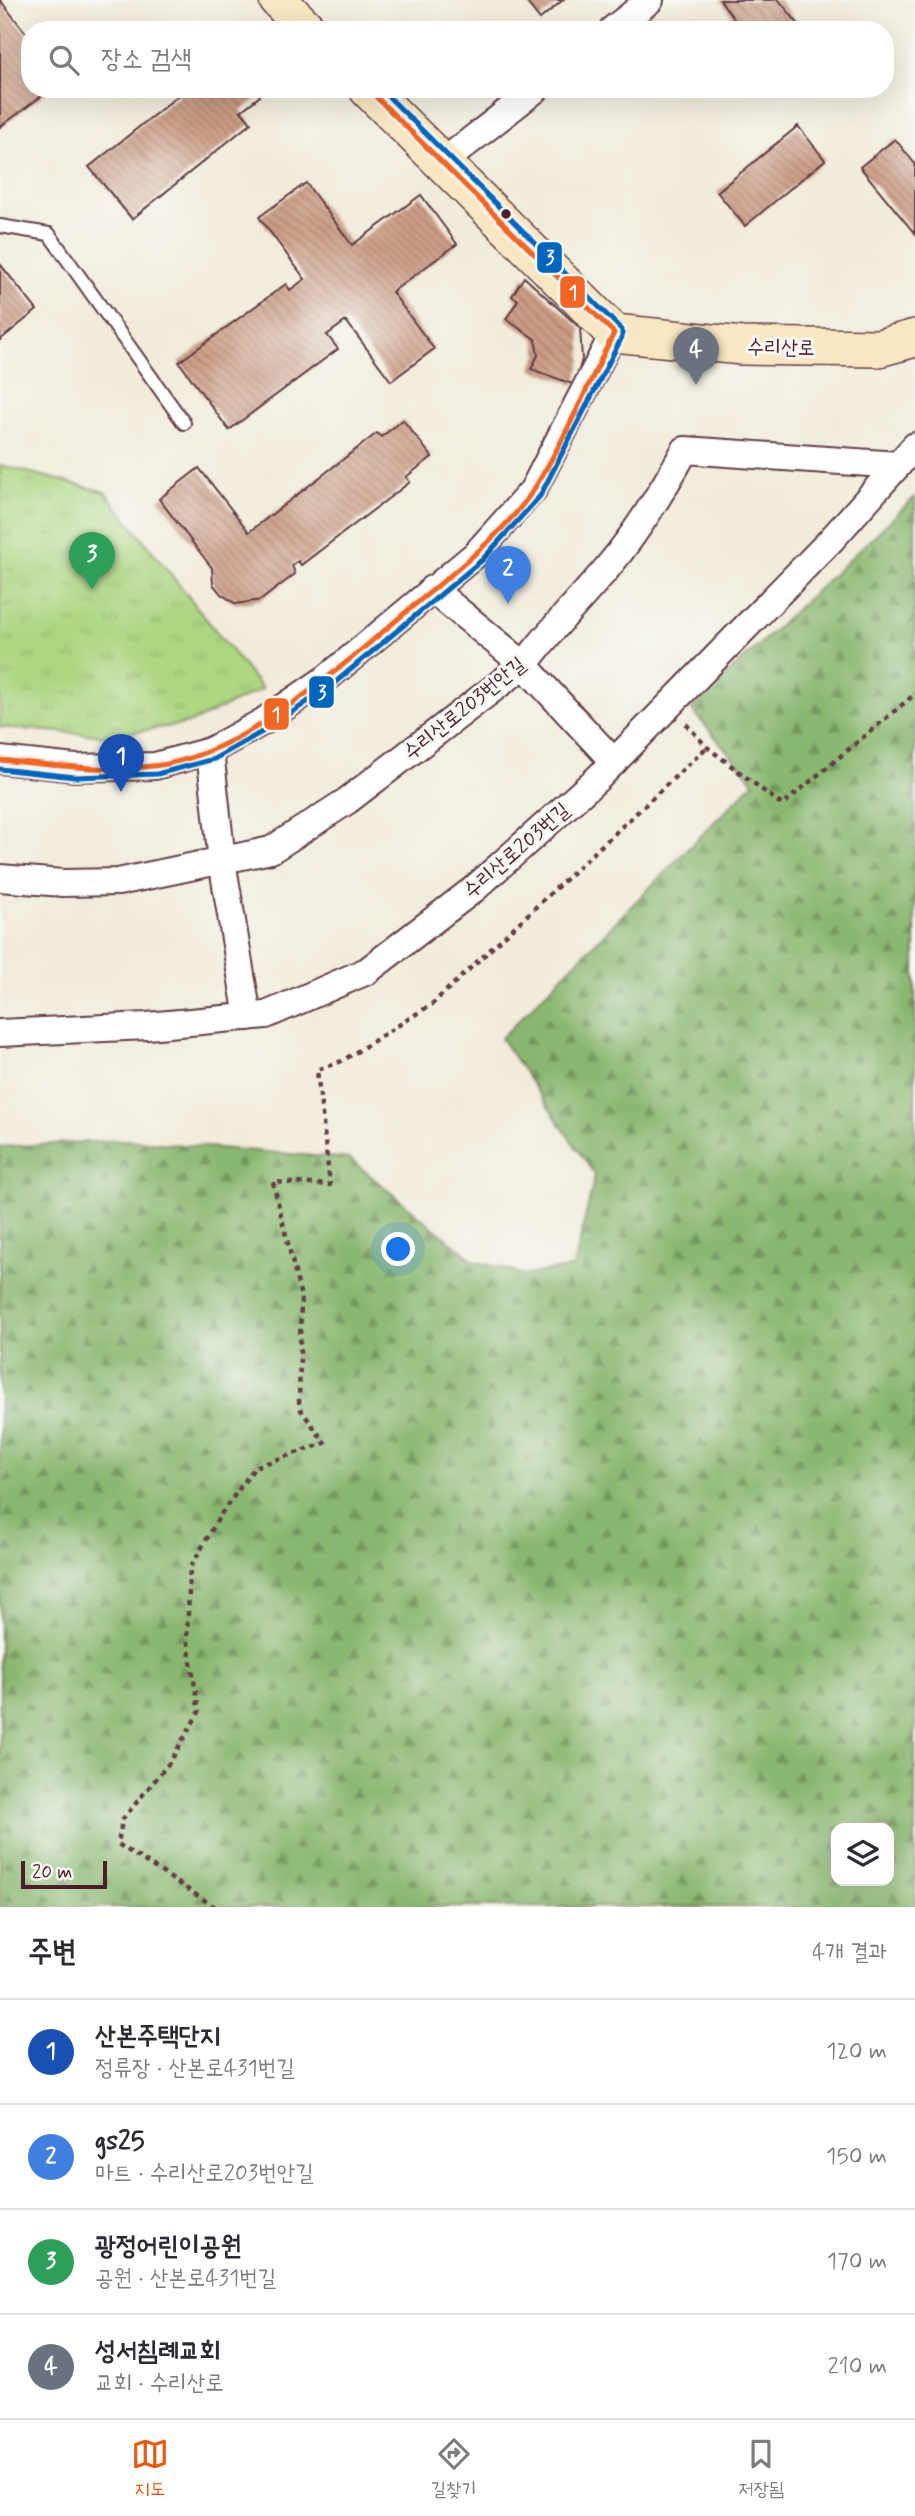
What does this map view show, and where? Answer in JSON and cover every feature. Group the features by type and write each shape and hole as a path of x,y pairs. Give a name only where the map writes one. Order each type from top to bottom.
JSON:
{"street":[{"path":"278,0 299,21"},
{"path":"623,21 650,0"},
{"path":"0,760 75,768 155,766 210,751 264,721 327,678 476,554 533,490 614,333 377,98"},
{"path":"442,163 525,98"},
{"name":"수리산로","path":"614,333 769,347 878,348 915,338"},
{"name":"수리산로203번안길","path":"0,878 63,883 118,882 271,850 347,801 524,665 546,635 609,566 661,493 685,450 907,456"},
{"name":"수리산로203번길","path":"0,1033 147,1026 266,1015 367,971 474,889 614,762 831,540 907,456"},
{"path":"432,589 524,665 614,762"},
{"path":"210,751 222,861 248,1017"}],"lane":[{"path":"0,226 50,234 184,423"}],"path":[{"path":"215,1907 118,1844 122,1820 170,1762 199,1712 187,1637 190,1568 221,1514 255,1467 325,1443 299,1407 301,1297 273,1182 330,1185 317,1070 342,1061 432,1004 707,747 782,805 915,694"}],"green space":[{"path":"0,465 105,492 262,689 190,723 108,736 0,727"},
{"path":"915,497 915,1907 0,1907 0,1147 125,1140 350,1159 474,1261 526,1275 574,1267 595,1175 501,1038 754,782 691,709"}],"building":[{"path":"0,0 21,27 21,98 39,98 0,127"},
{"path":"525,0 563,0 540,19"},
{"path":"720,0 779,0 796,21 735,21"},
{"path":"175,98 257,98 241,111 251,123 132,219 89,167"},
{"path":"798,126 825,160 745,226 717,192"},
{"path":"895,139 915,164 915,234 860,167"},
{"path":"306,183 352,245 421,195 457,244 392,292 434,349 391,381 346,321 327,335 338,349 229,430 179,362 286,284 290,290 305,279 259,217"},
{"path":"0,264 37,310 0,340"},
{"path":"524,277 580,328 582,359 575,385 531,369 538,355 535,339 506,319 518,300 512,296"},
{"path":"403,420 432,457 406,477 410,482 301,565 298,561 292,565 295,574 261,600 236,604 221,594 213,584 212,568 159,499 199,468 249,532 377,433 381,437"}],"transit line":[{"name":"1","path":"0,760 57,766 134,768 188,759 223,745 292,704 324,680 478,552 522,505 556,451 614,333 377,98"},
{"name":"3","path":"0,769 75,777 157,774 214,759 269,728 332,685 482,560 540,496 622,337 622,330 390,98"}],"place":[{"name":"성서침례교회","path":"696,385"},
{"name":"광정어린이공원","path":"92,590"},
{"name":"gs25","path":"508,604"},
{"name":"산본주택단지","path":"121,792"}]}
